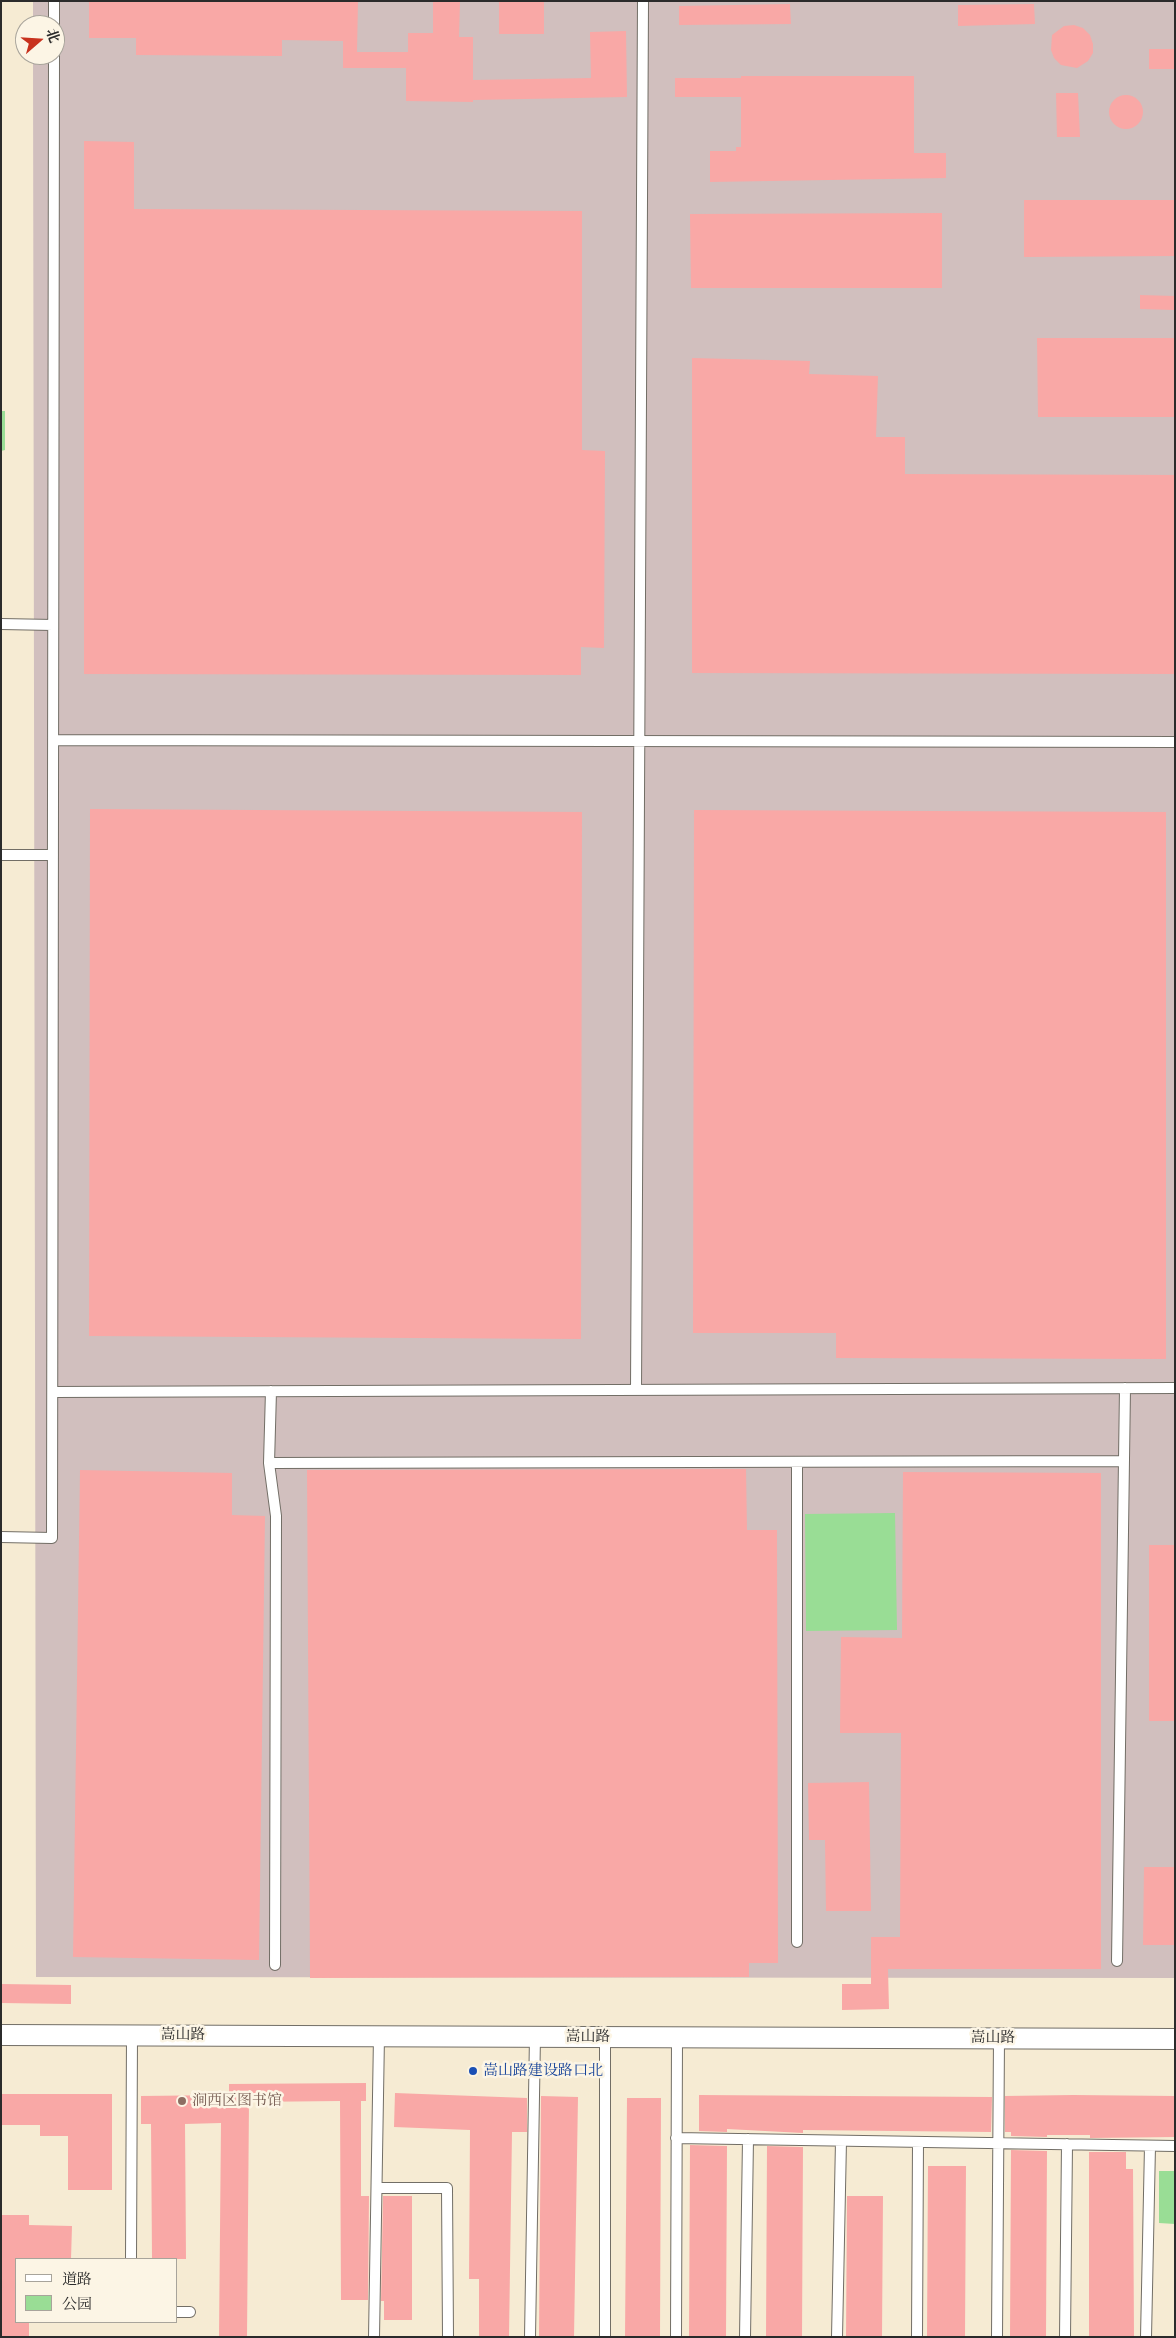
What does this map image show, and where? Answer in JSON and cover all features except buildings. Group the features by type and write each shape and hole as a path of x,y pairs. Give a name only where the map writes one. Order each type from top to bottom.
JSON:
{"street":[{"name":"嵩山路","path":"1,2035 132,2041 999,2044 1175,2050"},
{"name":"嵩山路","path":"999,2044 1175,2039"},
{"name":"嵩山路","path":"1,2046 132,2041"}],"lane":[{"path":"54,1 54,15"},
{"path":"636,1390 643,1"},
{"path":"1,1537 52,1538 54,65"},
{"path":"1,624 53,625"},
{"path":"53,740 1175,742"},
{"path":"1,855 53,855"},
{"path":"1117,1961 1125,1388"},
{"path":"52,1392 1175,1388"},
{"path":"271,1391 269,1463 276,1516 275,1965"},
{"path":"269,1463 1124,1461"},
{"path":"797,1462 797,1942"},
{"path":"131,2258 132,2041"},
{"path":"374,2337 379,2042"},
{"path":"530,2337 534,2042"},
{"path":"604,2042 605,2337"},
{"path":"676,2043 676,2337"},
{"path":"997,2337 999,2044"},
{"path":"676,2138 1175,2146"},
{"path":"745,2337 748,2139"},
{"path":"837,2337 841,2141"},
{"path":"917,2337 918,2142"},
{"path":"1065,2337 1067,2144"},
{"path":"1146,2337 1150,2146"},
{"path":"376,2188 447,2188 448,2337"},
{"path":"178,2312 190,2312"}],"shaded area":[{"path":"33,1 1175,1 1175,1978 36,1977 33,65 65,65 65,15 33,15"}],"green space":[{"path":"1,411 5,411 5,450 1,451"},
{"path":"895,1513 897,1630 806,1631 805,1514"},
{"path":"1159,2171 1175,2171 1175,2224 1159,2223"}],"place":[{"name":"嵩山路建设路口北","path":"473,2071"},
{"name":"涧西区图书馆","path":"182,2101"}]}
